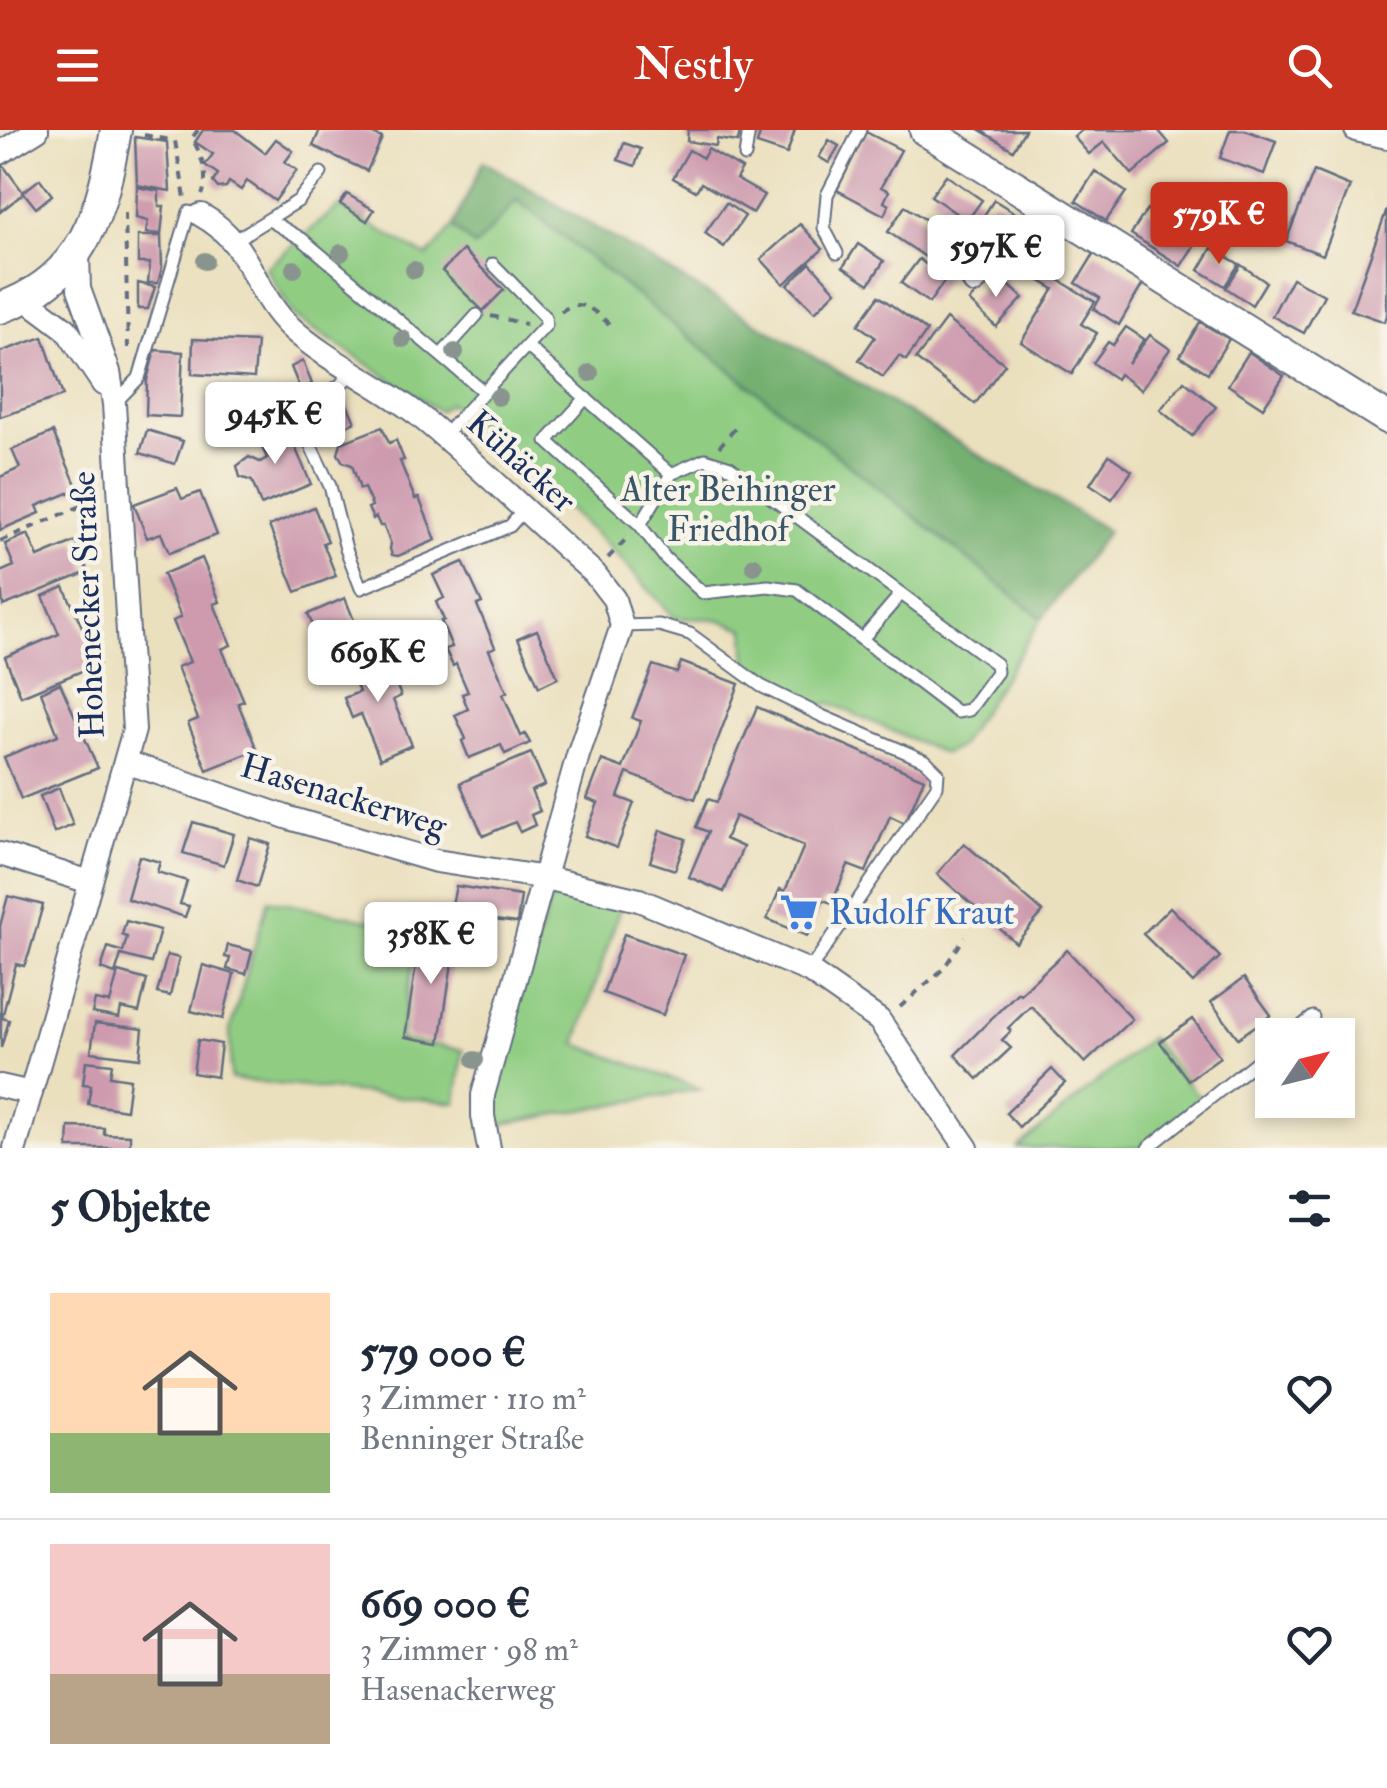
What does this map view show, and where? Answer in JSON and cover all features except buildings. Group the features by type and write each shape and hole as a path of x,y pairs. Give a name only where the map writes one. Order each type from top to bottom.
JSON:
{"main road":[{"path":"925,130 1387,418"},
{"path":"36,291 78,253 99,210 109,168 127,132"}],"street":[{"path":"0,153 36,130"},
{"path":"1356,130 1387,137"},
{"path":"974,282 1052,208"},
{"path":"195,214 235,240"},
{"name":"Kühäcker","path":"235,240 250,270 286,322 314,348 413,411 443,436 594,573 614,600 622,626"},
{"name":"Hohenecker Straße","path":"15,1148 134,730 118,490 122,396 109,372 79,288 78,253"},
{"path":"36,291 67,290 85,304"},
{"name":"Hohenecker Straße","path":"36,291 122,396"},
{"path":"489,1148 484,1096 578,755 622,626"},
{"name":"Hasenackerweg","path":"126,762 289,818 436,862 546,878 639,900 809,970 879,1020 967,1148"},
{"path":"0,854 90,882"},
{"path":"0,1086 31,1093"}],"lane":[{"path":"745,156 749,130"},
{"path":"837,253 824,228 826,195 860,130"},
{"path":"235,240 298,201 321,172"},
{"path":"122,396 139,378 195,214"},
{"path":"271,220 302,239 484,392"},
{"path":"443,436 544,328 544,317 494,264"},
{"path":"441,355 477,315"},
{"path":"528,346 671,474"},
{"path":"353,372 338,387 293,409 330,486 346,549 361,588 510,526 523,511"},
{"path":"586,398 547,441 640,525 664,558 702,593 768,586 798,590 957,712 969,710 997,672 996,664 730,467 705,459 671,474"},
{"path":"640,525 671,474"},
{"path":"863,638 900,595"},
{"path":"622,626 659,625 690,634 762,686 926,761 938,773 937,786 809,970"},
{"path":"1148,1148 1255,1063"}],"path":[{"path":"195,214 206,186 200,153 192,138 198,130"},
{"path":"127,132 175,140 179,178 195,214"},
{"path":"109,168 125,187 122,396"},
{"path":"477,315 501,316 544,328 566,307 583,305 609,324"},
{"path":"711,460 739,424"},
{"path":"0,541 118,490"},
{"path":"594,573 640,525"},
{"path":"879,1020 906,1002 943,968 965,937"}],"green space":[{"path":"483,161 1108,531 1042,618 517,200 475,247 453,227"},
{"name":"Alter Beihinger Friedhof","path":"517,200 1042,618 959,747 944,754 830,703 816,707 747,668 745,629 717,619 675,618 614,552 484,430 449,403 439,411 294,316 266,268 339,206 427,257 453,227 475,246"},
{"path":"559,893 620,908 576,1044 700,1089 491,1126 487,1103 504,1039 552,897"},
{"path":"268,900 418,930 400,1040 463,1050 456,1103 231,1079 230,1031"},
{"path":"1150,1038 1201,1099 1139,1148 1018,1148"}],"place":[{"name":"Rudolf Kraut","path":"799,912"}]}
